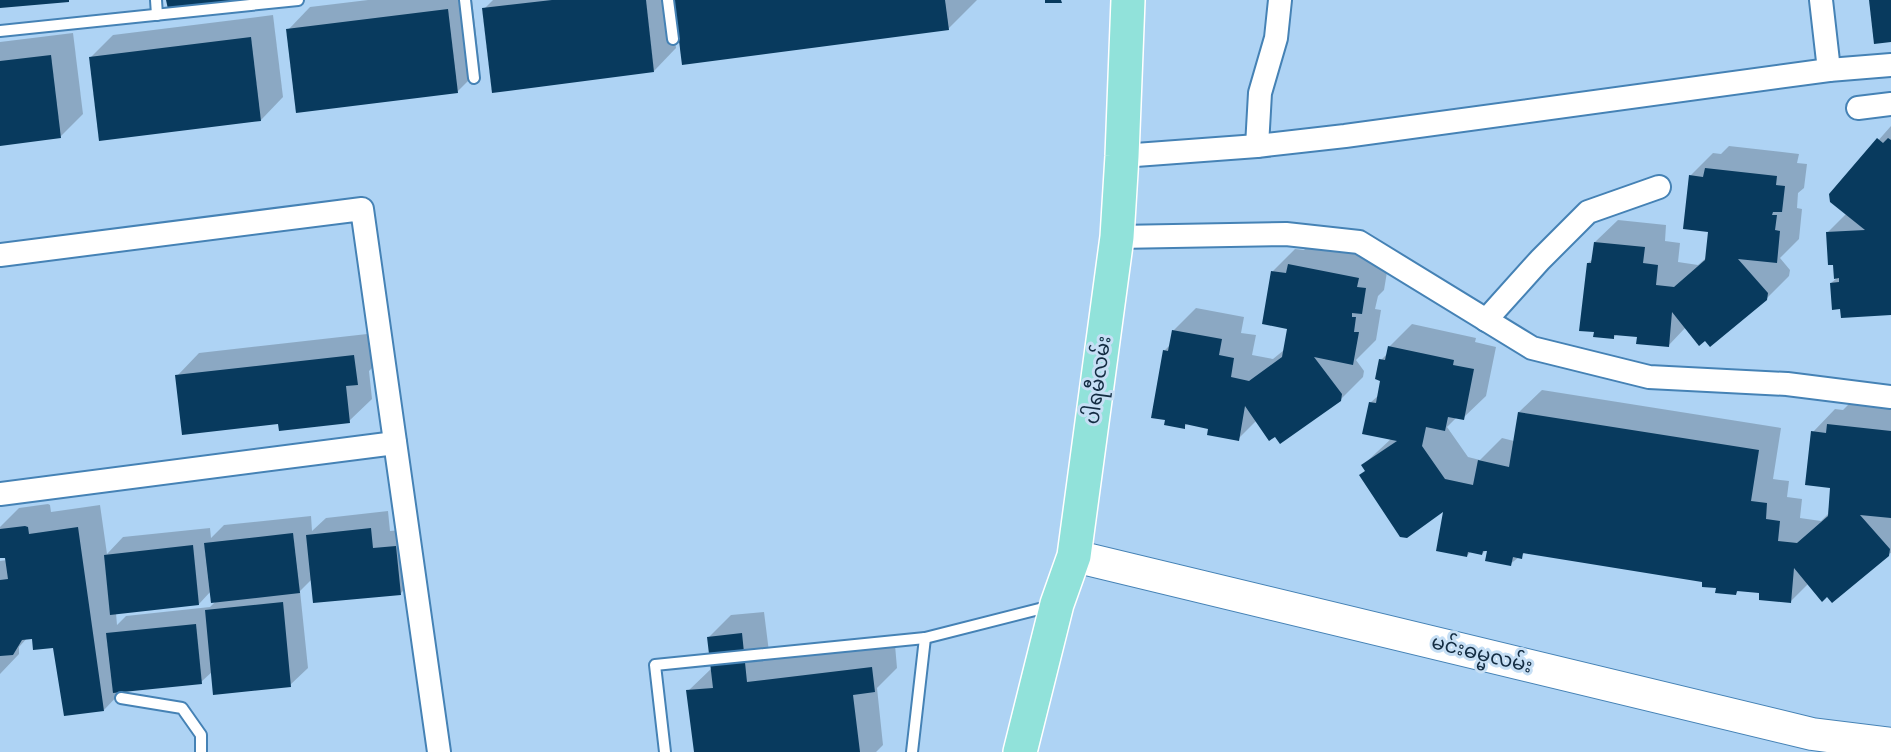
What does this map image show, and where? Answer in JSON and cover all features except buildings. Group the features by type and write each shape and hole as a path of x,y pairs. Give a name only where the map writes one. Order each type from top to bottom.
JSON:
{"main road":[{"name":"ပါရမီလမ်း","path":"1020,752 1057,604 1074,556 1117,237 1128,0"},
{"name":"မင်းဓမ္မလမ်း","path":"1074,556 1812,734 1891,744"}],"street":[{"path":"1257,146 1260,93 1276,38 1280,0"},
{"path":"1821,0 1829,70"},
{"path":"1122,156 1257,146 1829,70 1891,65"},
{"path":"1858,108 1891,104"},
{"path":"1486,320 1539,260 1588,212 1659,187"},
{"path":"0,255 362,209 439,752"},
{"path":"1117,237 1286,234 1359,242 1532,348 1649,376 1787,384 1891,397"},
{"path":"0,494 395,443"}],"lane":[{"path":"156,0 157,15"},
{"path":"0,31 298,0"},
{"path":"465,0 474,78"},
{"path":"668,0 673,39"},
{"path":"665,752 655,665 925,638 1057,604"},
{"path":"912,752 925,638"},
{"path":"121,698 182,708 201,735 201,752"}]}
